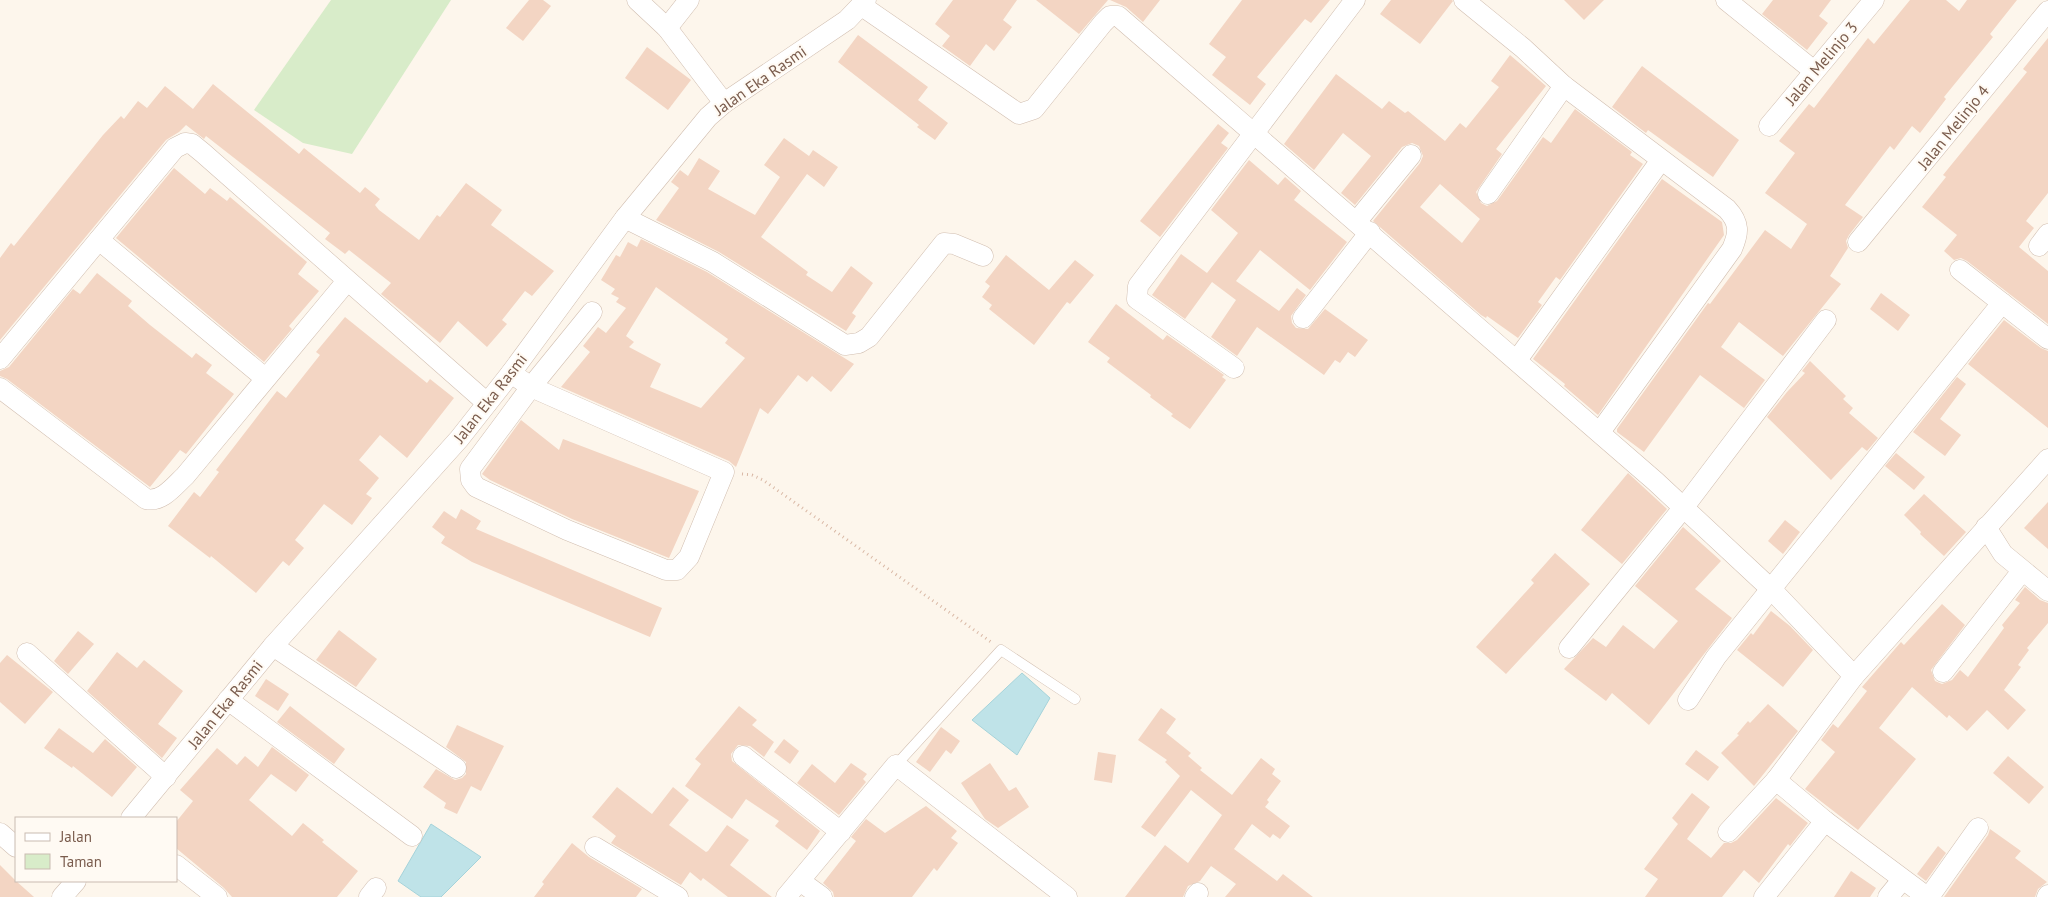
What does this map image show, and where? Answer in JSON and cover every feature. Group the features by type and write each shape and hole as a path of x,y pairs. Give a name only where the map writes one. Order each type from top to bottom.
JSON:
{"street":[{"path":"637,0 667,28 724,103"},
{"path":"667,28 689,0"},
{"path":"1234,368 1137,299 1136,292 1138,286 1355,0"},
{"path":"1464,0 1523,48 1564,86 1727,210 1738,226 1738,237 1732,249 1600,432"},
{"path":"1726,0 1814,71"},
{"name":"Jalan Melinjo 3","path":"1769,126 1874,0"},
{"path":"864,3 1019,114 1034,109 1103,23 1110,16 1118,16 1252,135 1363,226 1684,507 1772,590 1854,676"},
{"name":"Jalan Eka Rasmi","path":"131,817 166,777 272,646 459,439 511,373 625,218 708,117 724,103 847,20 864,3"},
{"name":"Jalan Melinjo 4","path":"1858,242 2048,11"},
{"path":"1488,194 1564,86"},
{"path":"0,359 175,148 181,144 188,143 203,153 487,403"},
{"path":"1303,318 1410,156"},
{"path":"1517,360 1661,160"},
{"path":"625,218 713,262 845,345 859,344 869,337 944,243 954,244 983,256"},
{"path":"99,240 265,378"},
{"path":"1960,270 2048,339"},
{"path":"0,388 146,499 150,500 168,493 185,476 347,281"},
{"path":"1688,700 1712,663 2002,303"},
{"path":"511,373 531,387 724,472 689,557 677,570 666,570 567,530 476,487 471,480 470,469 531,387 592,312"},
{"path":"1569,648 1684,507 1826,320"},
{"path":"1728,832 1776,780 1854,676 2048,458"},
{"path":"1986,527 1996,546 2022,571 2048,591"},
{"path":"1943,672 2022,571"},
{"path":"272,646 456,768"},
{"path":"27,653 166,777"},
{"path":"228,700 412,836"},
{"path":"743,756 841,832"},
{"path":"786,897 896,765 1067,897"},
{"path":"1776,780 1825,821 1902,880 1928,897 1978,828"},
{"path":"1764,897 1825,821"},
{"path":"0,832 15,846"},
{"path":"595,846 678,897"},
{"path":"178,867 217,897"},
{"path":"1888,897 1902,880"},
{"path":"800,881 822,897"}],"lane":[{"path":"896,765 1002,650 1075,699"}],"path":[{"path":"724,472 752,475 763,480 1002,650"}],"green space":[{"path":"331,0 451,0 352,154 303,143 254,110"}],"water":[{"path":"1022,673 1050,698 1017,755 972,720"},
{"path":"431,824 481,857 441,897 421,897 398,881"}],"building":[{"path":"529,0 543,0 551,6 523,41 506,28"},
{"path":"953,0 1017,0 1003,20 1012,27 994,51 986,44 970,66 942,46 950,36 935,24"},
{"path":"1036,0 1108,0 1079,34"},
{"path":"1110,0 1160,0 1143,22 1126,7"},
{"path":"1242,0 1330,0 1311,23 1305,19 1257,77 1266,84 1250,105 1212,75 1226,57 1209,44"},
{"path":"1391,0 1453,1 1420,44 1380,14"},
{"path":"1564,0 1604,0 1584,20"},
{"path":"1773,0 1831,0 1819,16 1828,23 1807,50 1762,14"},
{"path":"1910,0 1946,0 1959,11 1967,0 2017,0 1990,34 1993,37 1944,97 1946,99 1920,133 1912,126 1894,150 1890,146 1845,205 1863,217 1849,235 1846,241 1848,248 1830,276 1841,284 1783,356 1739,322 1721,347 1765,380 1744,408 1700,375 1644,452 1617,432 1617,429 1708,303 1710,304 1765,230 1791,249 1807,224 1765,193 1795,153 1779,141 1809,104 1814,108 1868,38 1874,44"},
{"path":"858,35 928,87 918,100 948,123 935,140 917,127 919,125 838,62"},
{"path":"2048,38 2048,193 2026,221 2034,228 2019,247 2048,271 2048,324 1967,261 1961,258 1954,260 1944,251 1957,235 1922,207 1946,177 1943,175 2027,72 2023,69"},
{"path":"647,47 691,80 668,110 625,78"},
{"path":"1510,55 1546,86 1496,149 1502,154 1476,192 1481,203 1487,206 1497,201 1543,137 1551,143 1575,109 1632,152 1630,155 1643,164 1560,280 1556,277 1538,302 1542,305 1518,338 1487,316 1486,318 1481,315 1373,221 1420,163 1423,156 1419,146 1412,143 1402,147 1355,205 1341,193 1371,156 1343,133 1314,170 1284,144 1336,74 1382,109 1389,101 1405,113 1408,111 1445,141 1460,123 1466,128 1499,87 1491,81","holes":["1440,184 1480,219 1462,243 1420,207"]},
{"path":"1642,66 1739,140 1713,177 1648,130 1646,133 1612,107"},
{"path":"213,84 299,154 304,148 360,193 365,187 380,199 375,205 379,210 419,240 437,215 440,217 466,183 502,210 491,225 554,271 532,296 525,291 502,320 507,324 487,347 458,321 440,343 381,294 391,283 349,250 345,254 325,239 330,233 206,136 204,139 186,125 166,140 0,340 0,258 11,243 14,246 103,135 121,116 124,119 138,101 147,108 165,86 193,109"},
{"path":"1218,124 1229,133 1221,143 1228,148 1160,237 1140,221"},
{"path":"784,138 809,156 813,150 838,167 824,187 807,174 761,237 808,272 806,275 832,292 851,266 873,283 852,313 856,316 846,331 719,252 656,220 679,188 671,182 680,170 688,176 699,158 720,171 708,189 755,215 780,177 764,165"},
{"path":"1249,160 1278,185 1285,177 1301,191 1294,200 1347,242 1310,290 1260,250 1236,281 1279,311 1297,288 1306,295 1291,316 1292,323 1296,328 1308,329 1325,309 1368,340 1355,357 1348,352 1340,363 1335,360 1324,375 1257,327 1237,356 1211,337 1236,300 1212,282 1185,319 1152,295 1181,254 1207,273 1238,233 1211,210"},
{"path":"174,168 205,194 210,188 227,201 230,197 307,262 298,274 319,291 289,326 292,329 264,362 116,238"},
{"path":"1662,179 1722,222 1724,235 1598,415 1564,386 1565,384 1533,359"},
{"path":"641,239 707,272 854,364 831,392 812,376 807,382 798,375 768,414 760,408 736,467 729,461 561,387 590,352 583,346 598,327 606,333 626,308 616,302 619,298 611,294 615,289 601,280 616,255 620,257 628,242 637,247","holes":["656,287 728,339 725,343 745,358 701,408 650,387 661,364 629,347 634,342 626,336"]},
{"path":"1006,255 1049,290 1075,260 1094,275 1070,304 1067,302 1034,345 989,309 992,305 982,297 990,286 985,282"},
{"path":"97,273 132,301 128,306 150,325 192,358 196,353 212,365 206,373 234,394 186,454 180,450 150,487 7,379 0,376 0,371 9,367 73,289 80,294"},
{"path":"1881,293 1910,315 1898,331 1870,309"},
{"path":"1116,304 1163,340 1167,335 1224,375 1222,377 1226,380 1190,429 1171,416 1173,414 1150,397 1151,395 1107,362 1110,358 1088,342"},
{"path":"345,317 427,383 430,379 454,398 407,458 380,435 359,460 379,478 366,494 372,498 352,525 324,504 295,540 304,548 289,566 283,561 256,593 211,556 210,558 168,526 194,492 200,497 219,472 216,470 277,391 286,398 320,355 316,352"},
{"path":"2004,320 2041,348 2048,351 2048,428 1968,364"},
{"path":"1810,361 1846,396 1843,399 1853,408 1849,413 1878,438 1867,451 1862,447 1831,480 1767,417 1805,373 1802,371"},
{"path":"1957,377 1966,384 1940,419 1961,435 1945,456 1913,432"},
{"path":"521,420 559,450 563,439 699,491 669,558 572,519 490,480 482,474"},
{"path":"1896,453 1925,477 1914,490 1885,466"},
{"path":"1628,473 1667,509 1622,564 1581,530"},
{"path":"1924,494 1966,532 1944,556 1920,534 1921,532 1904,515"},
{"path":"2048,502 2048,549 2024,528"},
{"path":"461,509 481,521 476,529 662,608 650,637 472,562 441,543 445,537 432,527 444,511 456,519"},
{"path":"1785,520 1800,532 1783,554 1768,541"},
{"path":"1683,527 1721,561 1695,589 1732,618 1649,725 1612,693 1606,701 1564,669 1593,638 1606,647 1623,625 1654,649 1678,621 1635,586"},
{"path":"1555,553 1590,584 1506,674 1476,647 1534,583 1531,580"},
{"path":"2025,587 2040,600 2048,603 2048,623 2027,648 2029,650 2018,665 2021,667 2004,690 2026,710 2008,730 1987,710 1967,731 1949,715 1947,718 1912,687 1879,728 1916,759 1858,830 1805,789 1835,752 1821,740 1833,724 1838,728 1867,691 1862,687 1901,642 1904,645 1942,604 1965,625 1931,670 1935,681 1942,684 1952,680 1960,670 1968,677 2004,628 2002,625 2020,603 2015,600"},
{"path":"1771,611 1790,626 1813,650 1783,687 1737,650 1751,633 1753,635"},
{"path":"339,630 377,659 356,687 316,660"},
{"path":"78,631 94,644 68,674 54,661"},
{"path":"117,652 137,668 144,660 183,691 158,724 177,738 162,758 87,691"},
{"path":"7,655 53,692 25,724 0,702 0,663"},
{"path":"266,679 289,694 278,711 255,696"},
{"path":"1768,704 1798,731 1754,786 1721,753 1739,735 1737,734 1748,721 1750,723"},
{"path":"290,706 345,749 334,764 277,722"},
{"path":"739,706 757,720 752,725 774,742 764,757 750,746 738,745 731,754 732,761 820,831 807,850 775,826 779,821 746,799 732,819 685,786 701,764 695,759"},
{"path":"1161,708 1176,719 1166,733 1191,753 1188,756 1202,768 1200,770 1232,795 1261,758 1275,769 1272,774 1281,781 1267,800 1269,802 1265,807 1290,826 1280,839 1273,834 1270,838 1252,824 1234,849 1277,881 1283,874 1313,897 1225,897 1236,884 1211,866 1200,881 1188,886 1183,897 1125,897 1165,845 1188,863 1222,815 1191,790 1155,837 1141,827 1180,776 1165,762 1167,760 1138,740"},
{"path":"457,725 504,746 481,791 471,786 457,814 444,808 446,803 423,787 436,769 455,780 462,778 466,774 466,762 446,747"},
{"path":"941,727 960,741 951,754 946,750 930,772 916,762"},
{"path":"59,728 93,753 105,739 137,767 112,797 73,766 72,768 44,748"},
{"path":"784,739 799,751 790,764 774,752"},
{"path":"272,747 309,775 296,792 271,774 249,800 292,836 303,823 324,840 322,842 358,871 337,897 232,897 178,850 178,820 193,801 180,790 217,748 237,765 245,756 258,767"},
{"path":"1696,750 1719,767 1708,781 1685,764"},
{"path":"1098,752 1116,755 1112,783 1094,780"},
{"path":"2008,756 2044,787 2029,804 1993,773"},
{"path":"851,763 867,774 863,779 866,782 839,815 797,783 812,764 835,783"},
{"path":"990,763 1009,791 1016,787 1029,807 998,828 985,819 961,783"},
{"path":"617,787 652,814 673,787 689,800 669,825 706,852 727,825 749,840 730,865 772,897 728,897 703,878 701,881 690,872 681,885 611,843 616,836 592,817"},
{"path":"1692,793 1710,807 1687,839 1711,858 1724,843 1731,843 1737,840 1776,798 1808,823 1790,846 1788,844 1759,883 1744,870 1722,897 1645,897 1658,879 1644,869 1678,824 1672,818"},
{"path":"926,806 957,831 951,838 958,843 937,871 934,868 912,897 834,897 833,892 823,883 856,841 851,837 866,819 885,833"},
{"path":"1990,829 2021,851 2015,858 2047,882 2038,889 2035,897 1944,897 1988,835"},
{"path":"572,843 589,857 642,889 636,897 534,897 544,884 542,882"},
{"path":"1938,846 1946,853 1926,881 1917,874"},
{"path":"0,865 15,882 34,897 0,897"},
{"path":"1851,871 1876,888 1870,897 1834,897"}]}
